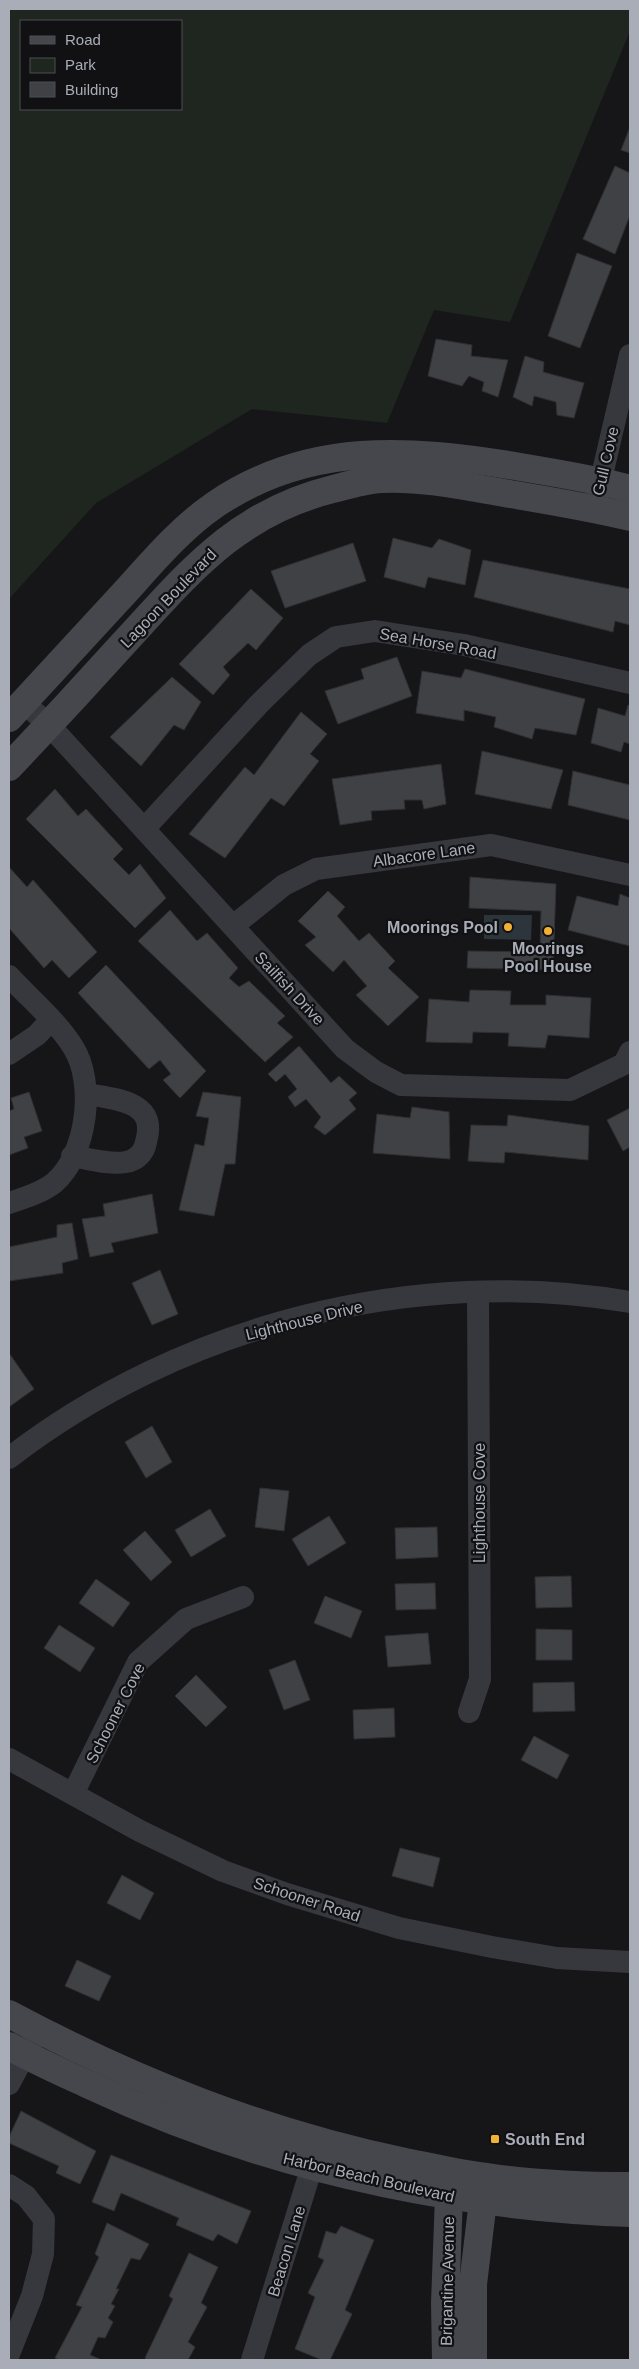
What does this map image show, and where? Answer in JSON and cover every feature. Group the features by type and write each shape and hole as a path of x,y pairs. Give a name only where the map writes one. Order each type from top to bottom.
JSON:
{"street":[{"name":"Gull Cove","path":"594,509 630,354"},
{"name":"Lagoon Boulevard","path":"16,710 189,526 216,504 253,483 293,466 321,458 365,453 430,454 600,481 630,489"},
{"name":"Lagoon Boulevard","path":"9,767 202,559 254,519 284,505 318,493 353,484 378,479 409,479 446,483 630,517"},
{"name":"Sea Horse Road","path":"144,829 259,704 308,655 336,637 375,630 464,645 630,683"},
{"name":"Sailfish Drive","path":"16,710 50,725 345,1049 376,1072 401,1085 570,1090 624,1064 630,1052"},
{"name":"Albacore Lane","path":"233,926 284,885 316,869 491,845 630,875"},
{"path":"9,976 73,1046 84,1072 86,1094 84,1122 72,1156 54,1182 28,1197 9,1203"},
{"path":"9,1054 36,1035 51,1020"},
{"path":"72,1156 125,1162 139,1156 147,1141 148,1121 143,1111 128,1103 86,1094"},
{"name":"Lighthouse Drive","path":"9,1458 38,1436 120,1385 160,1366 236,1336 280,1322 368,1304 440,1294 478,1292 548,1293 630,1302"},
{"name":"Lighthouse Cove","path":"469,1712 480,1679 478,1292"},
{"name":"Schooner Cove","path":"73,1794 138,1662 186,1618 243,1597"},
{"name":"Schooner Road","path":"9,1758 140,1831 223,1871 287,1894 400,1928 492,1947 557,1958 630,1962"},
{"name":"Harbor Beach Boulevard","path":"9,2014 38,2030 180,2096 250,2121 319,2141 451,2184"},
{"path":"9,2084 17,2051 38,2030"},
{"name":"Harbor Beach Boulevard","path":"17,2051 138,2108 195,2130 312,2167 451,2184"},
{"name":"Beacon Lane","path":"252,2360 319,2141"},
{"path":"451,2184 630,2213"},
{"name":"Brigantine Avenue","path":"446,2360 445,2303 451,2184"},
{"path":"9,2185 26,2196 44,2219 43,2254 32,2296 9,2354"},
{"path":"484,2189 630,2186"},
{"name":"Brigantine Avenue","path":"473,2360 473,2284 484,2189"}],"green space":[{"path":"9,9 630,9 630,31 510,322 434,310 387,423 252,409 96,503 9,599"}],"shaded area":[{"name":"Moorings Pool","path":"484,915 532,915 531,940 484,939"}],"building":[{"path":"630,127 630,153 621,150"},
{"path":"615,166 630,173 630,215 615,254 583,239"},
{"path":"577,253 612,266 580,348 548,336"},
{"path":"436,339 472,345 471,356 508,360 498,397 482,391 484,382 469,376 462,386 428,376"},
{"path":"525,356 544,362 543,372 584,383 574,418 557,415 556,402 534,396 532,406 513,397"},
{"path":"393,538 432,548 439,539 471,550 465,585 428,577 425,588 384,577"},
{"path":"353,543 366,581 285,608 271,571"},
{"path":"483,560 630,589 630,625 615,621 613,632 474,597"},
{"path":"251,589 283,618 256,650 248,643 223,667 230,675 213,695 179,664"},
{"path":"397,657 412,696 338,724 325,691 364,679 361,669"},
{"path":"465,669 585,699 576,735 535,728 532,739 494,727 496,717 464,710 464,721 416,713 422,671 461,678"},
{"path":"172,677 201,702 184,730 174,725 141,766 110,737"},
{"path":"628,705 630,706 630,744 624,742 621,752 591,743 598,708 625,716"},
{"path":"301,712 327,734 310,754 319,761 284,806 271,798 225,858 189,834 245,767 254,775"},
{"path":"482,751 563,770 551,809 475,794"},
{"path":"441,764 446,804 424,809 422,800 404,800 405,809 371,811 372,820 340,825 332,779"},
{"path":"573,771 630,785 630,820 568,805"},
{"path":"55,789 78,816 86,809 123,849 113,859 129,875 140,864 166,898 135,928 26,819"},
{"path":"9,867 27,887 33,880 97,952 69,978 52,960 44,968 9,928"},
{"name":"Moorings Pool House","path":"470,877 556,884 553,970 467,968 468,951 540,952 541,911 469,908"},
{"path":"328,891 345,907 337,916 359,941 369,933 395,961 388,968 419,997 388,1026 356,995 367,986 344,960 333,972 305,945 316,937 298,921"},
{"path":"620,894 630,898 630,946 568,930 577,896 618,906"},
{"path":"170,910 197,941 207,933 238,968 229,978 239,987 249,981 285,1016 277,1023 293,1037 265,1062 138,941"},
{"path":"106,965 206,1071 180,1098 163,1080 171,1074 160,1060 149,1069 78,993"},
{"path":"470,990 511,991 510,1005 546,1005 546,995 591,998 589,1038 548,1035 545,1048 508,1046 509,1033 473,1032 472,1043 426,1042 429,999 469,1002"},
{"path":"299,1046 331,1083 339,1076 357,1093 349,1100 356,1109 325,1135 314,1127 321,1117 306,1099 295,1107 288,1097 297,1089 285,1074 276,1082 268,1074"},
{"path":"29,1092 42,1131 24,1137 28,1148 9,1155 9,1111 14,1109 11,1098"},
{"path":"203,1092 241,1097 235,1164 225,1164 214,1216 179,1210 195,1144 204,1146 209,1118 196,1116"},
{"path":"412,1107 449,1112 450,1159 373,1153 377,1114 410,1118"},
{"path":"630,1108 630,1147 623,1151 607,1120"},
{"path":"508,1115 589,1126 588,1160 505,1152 504,1163 468,1161 471,1125 507,1126"},
{"path":"152,1194 158,1233 111,1243 114,1252 90,1257 82,1219 105,1216 103,1204"},
{"path":"72,1223 78,1259 62,1263 63,1273 9,1281 9,1247 57,1237 57,1225"},
{"path":"160,1270 178,1314 152,1325 132,1283"},
{"path":"9,1353 34,1389 9,1407"},
{"path":"152,1426 172,1462 146,1478 125,1442"},
{"path":"260,1488 289,1491 284,1531 255,1527"},
{"path":"210,1509 226,1536 191,1557 175,1530"},
{"path":"329,1516 346,1543 308,1566 292,1539"},
{"path":"437,1527 438,1557 396,1559 395,1528"},
{"path":"145,1531 172,1562 151,1581 123,1550"},
{"path":"571,1576 572,1607 536,1608 535,1577"},
{"path":"96,1579 130,1603 113,1627 79,1603"},
{"path":"435,1583 436,1609 396,1610 395,1584"},
{"path":"325,1596 362,1611 351,1638 314,1623"},
{"path":"59,1625 95,1648 80,1672 44,1648"},
{"path":"536,1629 572,1630 572,1660 536,1660"},
{"path":"428,1633 431,1664 388,1667 385,1636"},
{"path":"295,1660 310,1700 284,1710 269,1670"},
{"path":"196,1675 227,1707 206,1727 175,1696"},
{"path":"574,1682 575,1711 533,1712 533,1683"},
{"path":"394,1708 395,1737 354,1739 353,1710"},
{"path":"534,1736 569,1755 557,1779 521,1760"},
{"path":"400,1848 440,1858 433,1887 392,1876"},
{"path":"122,1875 154,1893 140,1920 107,1903"},
{"path":"77,1960 111,1976 99,2001 65,1986"},
{"path":"21,2111 96,2151 80,2184 56,2173 59,2166 9,2143 9,2137"},
{"path":"111,2155 251,2211 237,2244 218,2234 213,2241 176,2225 179,2218 121,2193 114,2211 92,2202"},
{"path":"107,2223 149,2244 140,2260 131,2258 116,2289 119,2289 111,2304 115,2306 108,2318 113,2322 105,2338 98,2337 90,2355 102,2360 60,2360 55,2358 82,2307 76,2305 99,2257 95,2254"},
{"path":"341,2226 374,2240 345,2310 352,2314 330,2360 322,2360 295,2349 315,2297 308,2293 324,2260 318,2257 326,2231 336,2234"},
{"path":"189,2253 218,2267 201,2303 207,2307 188,2342 195,2347 188,2360 147,2360 145,2358 173,2299 169,2296"}],"place":[{"name":"Moorings Pool","path":"508,927"},
{"name":"Moorings Pool House","path":"548,931"},
{"name":"South End","path":"495,2139"}]}
